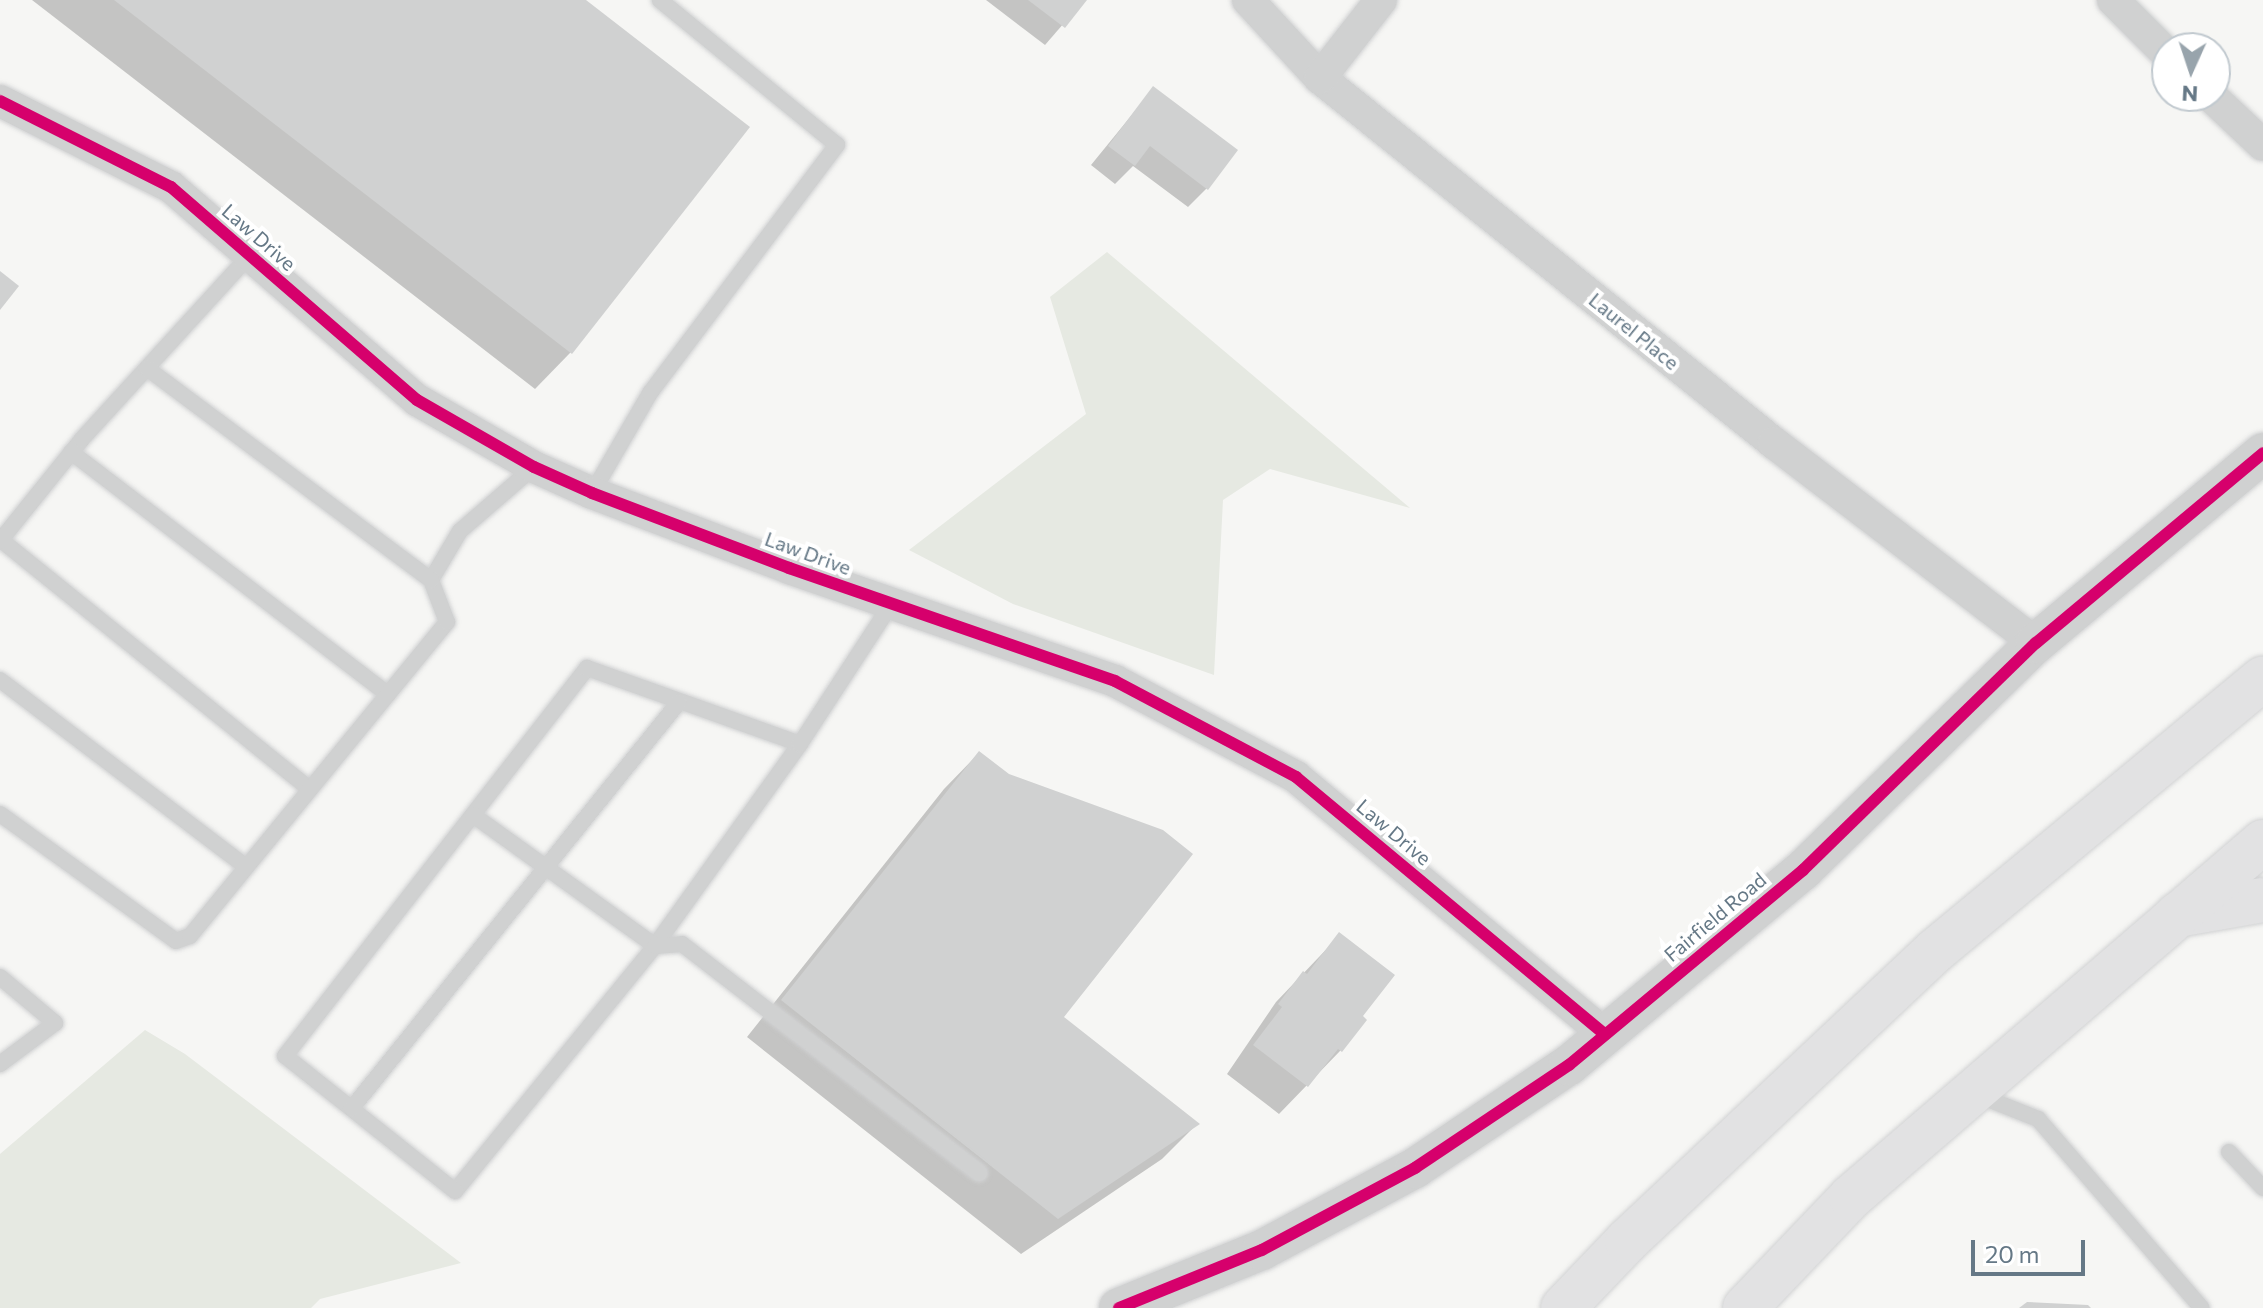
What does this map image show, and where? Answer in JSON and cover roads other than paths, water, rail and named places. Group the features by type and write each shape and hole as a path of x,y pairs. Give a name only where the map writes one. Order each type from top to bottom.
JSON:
{"highway":[{"path":"1563,1308 1627,1241 1936,950 2263,679"},
{"path":"1745,1308 1851,1197 2263,842"},
{"path":"2175,915 2263,900"}],"street":[{"name":"Laurel Place","path":"1248,0 1320,78 1774,443 2036,643"},
{"path":"1320,78 1381,0"},
{"path":"2123,4 2151,36"},
{"name":"Law Drive","path":"0,101 171,187 417,400 534,467 592,493 1115,681 1296,777 1605,1034"},
{"path":"2228,112 2263,145"},
{"name":"Fairfield Road","path":"1119,1308 1262,1250 1415,1168 1569,1065 1803,870 2036,643 2263,453"}],"lane":[{"path":"592,493 650,393 837,145 660,0"},
{"path":"250,255 71,452 0,541 310,789"},
{"path":"0,814 176,941 190,936 447,622 431,580 147,368"},
{"path":"71,452 388,694"},
{"path":"431,580 460,531 534,467"},
{"path":"800,744 587,668 285,1056 455,1191 655,946 800,744 892,603"},
{"path":"0,680 246,867"},
{"path":"352,1108 679,702"},
{"path":"473,815 655,946 682,944 979,1173"},
{"path":"0,977 55,1023 0,1064"},
{"path":"1971,1092 2038,1119 2202,1308"},
{"path":"2229,1152 2263,1188"}]}
